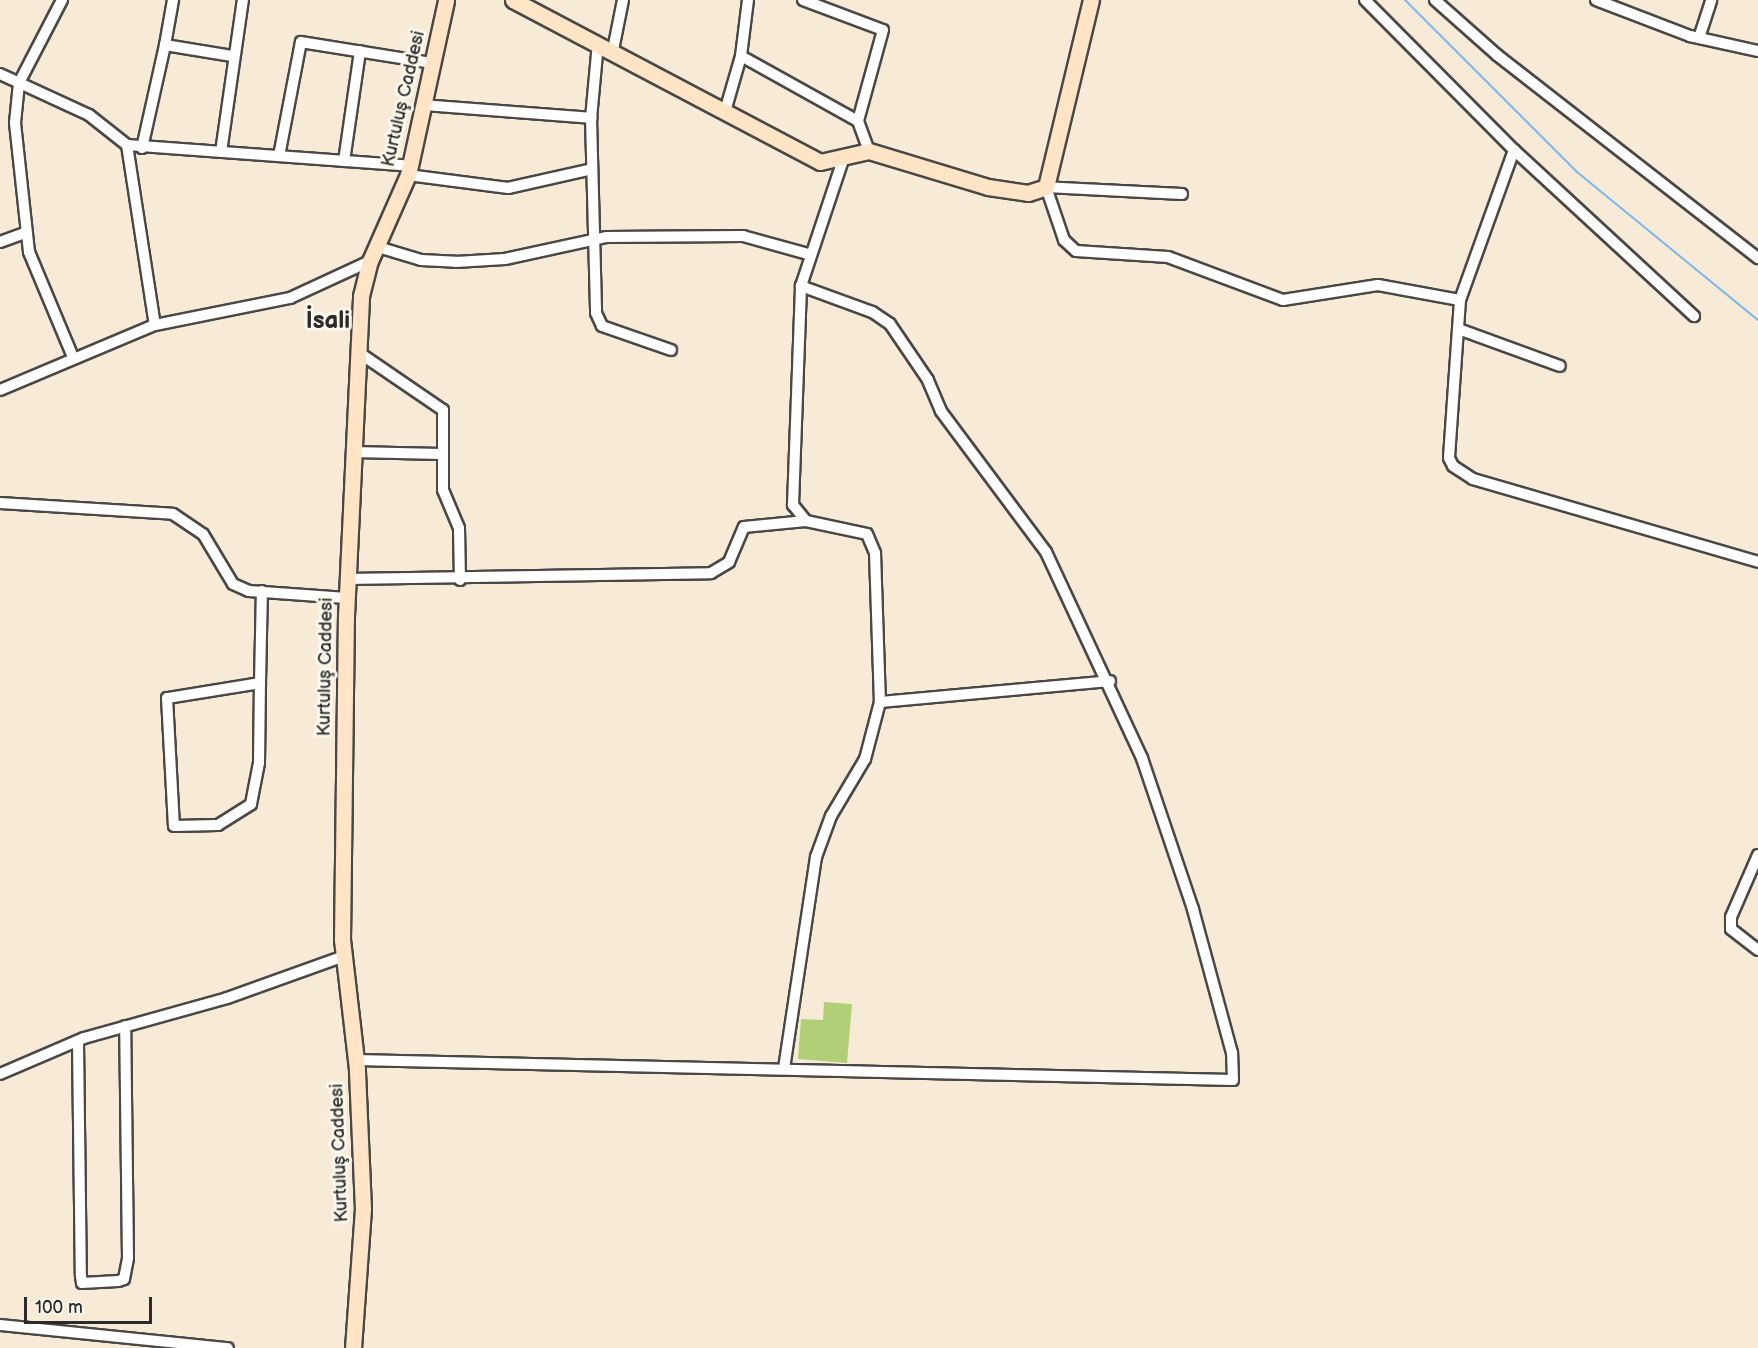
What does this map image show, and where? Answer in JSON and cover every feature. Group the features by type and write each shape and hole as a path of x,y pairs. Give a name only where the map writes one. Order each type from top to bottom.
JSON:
{"main road":[{"name":"Kurtuluş Caddesi","path":"353,1348 363,1209 356,1060 344,956 347,579 361,296 370,261 409,171 446,0"},
{"path":"513,0 726,108 820,162 843,160 869,151 988,187 1028,193 1046,187 1090,0"}],"street":[{"path":"62,0 20,83 15,123 25,233 73,357"},
{"path":"142,148 173,0"},
{"path":"221,152 232,56 243,0"},
{"path":"614,50 623,0"},
{"path":"726,108 741,56 748,0"},
{"path":"802,0 883,30 858,121 869,151"},
{"path":"1365,0 1514,150 1694,316"},
{"path":"1435,0 1497,55 1758,258"},
{"path":"1596,0 1699,38 1758,51"},
{"path":"1699,38 1711,0"},
{"path":"279,156 301,42 432,63"},
{"path":"598,43 591,118 596,313 602,326 672,350"},
{"path":"165,45 232,56"},
{"path":"344,161 360,51"},
{"path":"741,56 858,121"},
{"path":"0,74 89,116 127,145 142,148 344,161 508,188 592,169"},
{"path":"423,105 591,118"},
{"path":"127,145 155,325"},
{"path":"1514,150 1460,300 1461,330 1449,458 1453,466 1473,479 1758,562"},
{"path":"806,521 793,505 801,286 808,254 843,160"},
{"path":"1182,194 1046,187 1064,240 1076,251 1168,257 1283,300 1378,285 1460,300"},
{"path":"0,242 25,233"},
{"path":"378,247 421,260 456,262 594,243 606,237 742,236 808,254"},
{"path":"0,390 73,357 155,325 290,298 370,261"},
{"path":"356,1060 1233,1080 1232,1053 1193,909 1143,758 1110,681 1046,552 941,411 928,380 890,324 872,312 801,286"},
{"path":"1461,330 1560,366"},
{"path":"358,351 444,410 441,454 443,490 459,528 460,580"},
{"path":"353,452 441,454"},
{"path":"0,503 173,514 203,534 233,584 262,591 347,598"},
{"path":"347,579 460,580 711,573 729,562 744,527 806,521 872,540 880,702 866,759 831,816 816,857 784,1068"},
{"path":"260,684 168,698 174,826 218,825 250,804 259,763 262,591"},
{"path":"880,702 1110,681"},
{"path":"1758,855 1731,917 1731,929 1758,950"},
{"path":"0,1074 78,1042 125,1026 227,998 344,956"},
{"path":"78,1042 82,1282 118,1281 124,1278 128,1258 125,1026"},
{"path":"0,1325 228,1348"}],"green space":[{"path":"824,1002 852,1004 847,1063 798,1059 801,1019 823,1020"}],"waterway":[{"path":"1405,0 1577,172 1758,320"}],"district":[{"name":"İsali","path":"328,321"}]}
